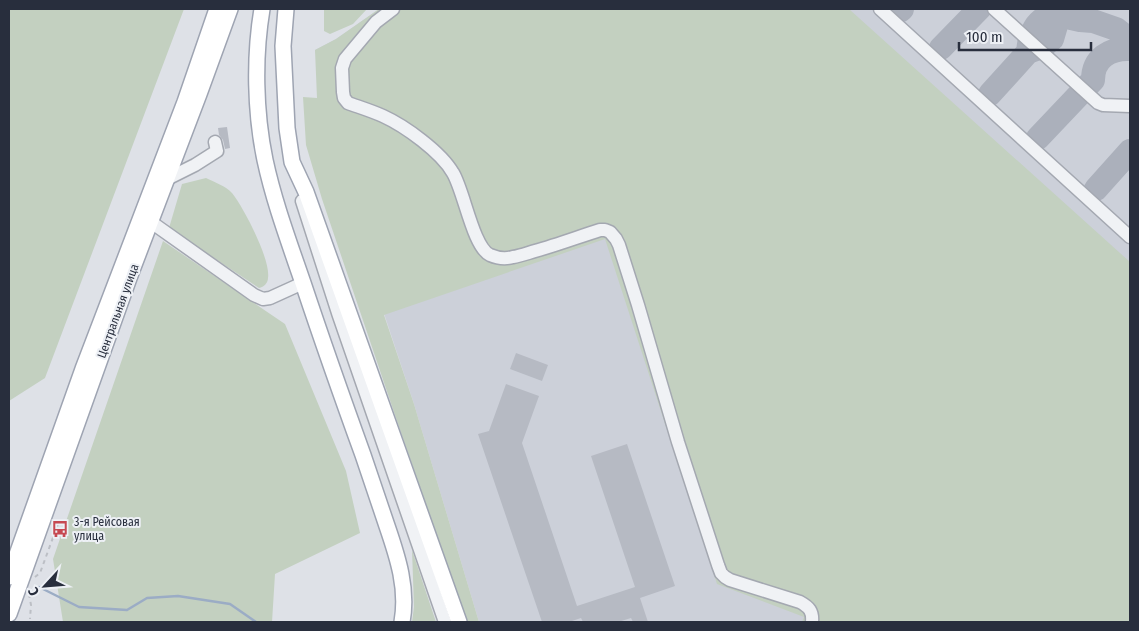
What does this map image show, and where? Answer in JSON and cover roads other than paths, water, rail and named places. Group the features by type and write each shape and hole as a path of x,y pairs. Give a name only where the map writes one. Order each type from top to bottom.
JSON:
{"main road":[{"name":"Центральная улица","path":"9,578 83,369 185,102 217,9"},
{"name":"Центральная улица","path":"9,614 129,278 230,9"},
{"path":"262,9 259,29 258,108 266,165 276,204 392,541 404,587 402,622"},
{"path":"286,9 283,46 284,78 287,128 292,162 306,192 459,622"}],"street":[{"path":"393,9 376,22 345,60 342,68 342,92 346,101 396,123 417,137 447,164 458,182 476,238 481,247 490,255 504,258 513,257 600,230 605,230 613,235 619,245 678,442 721,573 737,583 800,602 810,609 812,622"},
{"path":"880,9 1130,237"},
{"path":"994,9 1098,104 1130,106"},
{"path":"167,179 194,166 217,151 215,142"},
{"path":"292,162 296,181 338,312 445,622"},
{"path":"151,222 254,295 263,299 270,298 303,283"}],"waterway":[{"path":"39,587 79,607 127,610 147,598 178,596 230,604 256,622"}],"place":[{"name":"3-я Рейсовая улица","path":"60,529"}]}
